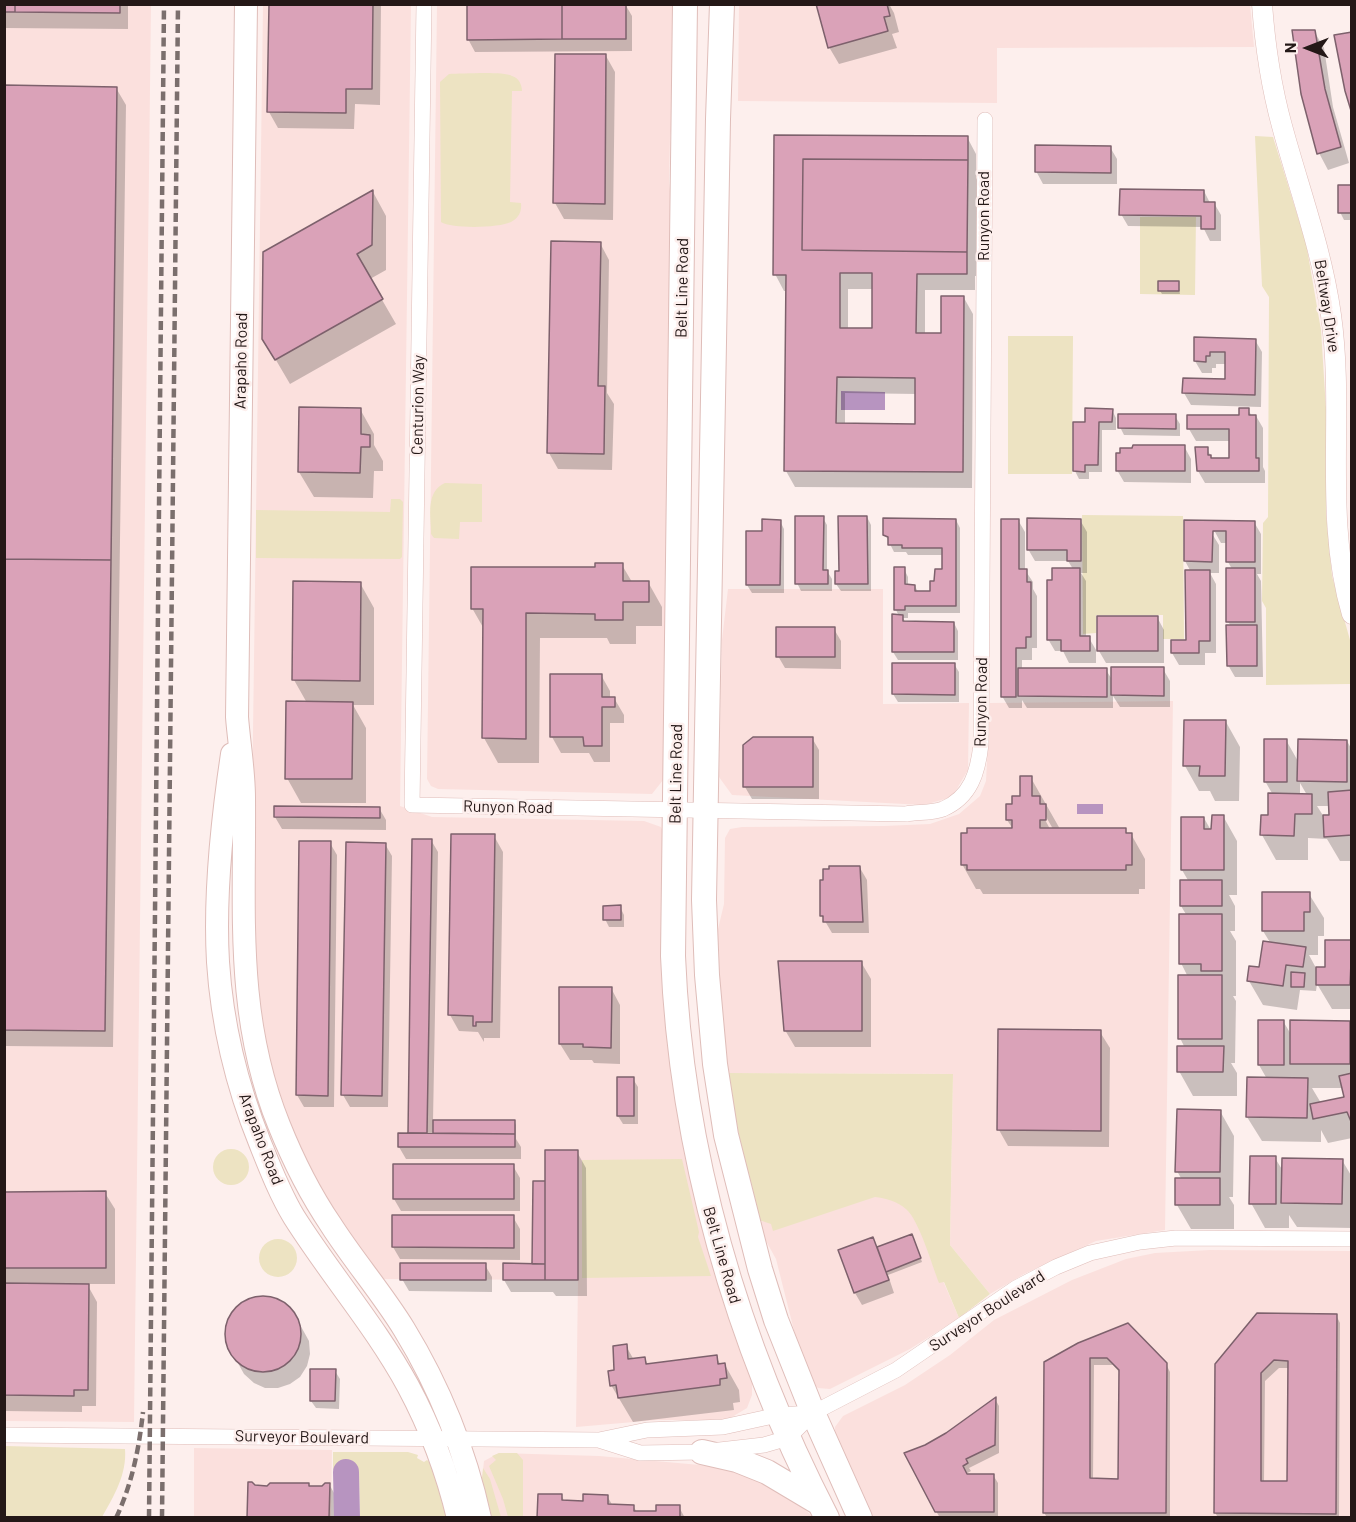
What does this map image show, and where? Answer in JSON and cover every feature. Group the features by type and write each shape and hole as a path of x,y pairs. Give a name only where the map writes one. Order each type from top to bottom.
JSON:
{"main road":[{"name":"Arapaho Road","path":"246,4 237,717 244,795 243,921 248,1004 258,1061 278,1123 295,1164 330,1225 403,1328 444,1404 458,1439 480,1518"},
{"name":"Belt Line Road","path":"685,4 673,968 685,1079 702,1182 728,1276 743,1324 778,1415 823,1510"},
{"name":"Belt Line Road","path":"722,4 704,900 707,975 715,1064 726,1135 760,1269 776,1320 813,1413 860,1518"},
{"path":"683,210 700,209 707,214 716,260"},
{"path":"681,399 694,409 695,471 698,481 712,494"},
{"path":"680,480 692,487 699,502 698,553 710,574"},
{"name":"Arapaho Road","path":"237,717 225,800 218,906 218,962 224,1015 237,1074 250,1117 273,1175 298,1223 407,1385 432,1438 458,1518"},
{"path":"695,1140 726,1135"},
{"path":"273,1175 295,1164"},
{"path":"702,1452 737,1460 757,1468 823,1510"}],"street":[{"name":"Centurion Way","path":"412,805 424,4"},
{"name":"Beltway Drive","path":"1262,4 1273,90 1318,248 1331,314 1336,374 1335,494 1345,536 1343,574 1352,614"},
{"name":"Runyon Road","path":"412,805 676,808 906,814 942,810 965,795 979,765 981,744 985,120"},
{"name":"Surveyor Boulevard","path":"599,1440 640,1453 702,1452 764,1445 788,1438 813,1413 896,1370 1016,1288 1056,1267 1090,1253 1140,1242 1176,1238 1352,1239"},
{"name":"Surveyor Boulevard","path":"4,1435 599,1440 647,1430 723,1427 778,1415 813,1413"}],"shaded area":[{"path":"5,5 151,5 134,1422 5,1421"},
{"path":"263,5 411,5 400,806 432,817 644,821 661,827 666,839 666,967 752,1380 752,1395 747,1408 727,1420 657,1420 576,1427 578,1280 378,1279 318,1193 275,1095 253,978 252,805"},
{"path":"437,5 675,5 675,110 670,136 669,182 675,233 667,775 652,794 438,789 431,786 427,779"},
{"path":"739,5 1250,5 1254,47 997,48 997,103 738,101"},
{"path":"449,74 507,74 517,78 521,84 522,91 512,91 510,202 521,203 521,206 518,216 511,222 497,226 476,227 455,226 441,222 440,82"},
{"path":"1255,136 1273,137 1306,243 1321,330 1326,409 1326,513 1332,576 1350,640 1351,684 1266,685 1266,608 1262,601 1263,523 1268,517 1269,297 1262,286"},
{"path":"1140,217 1196,217 1195,295 1140,294"},
{"path":"1008,336 1073,336 1072,474 1008,474"},
{"path":"841,391 885,392 885,410 841,410"},
{"path":"445,483 482,484 482,522 460,522 459,539 434,538 431,534 430,505 434,492"},
{"path":"391,499 400,499 403,502 402,557 400,559 256,558 256,510 390,512"},
{"path":"1082,515 1183,516 1184,639 1163,639 1163,615 1096,615 1096,633 1083,634"},
{"path":"728,589 883,589 883,704 969,703 968,770 952,797 924,805 732,795 719,777 722,640"},
{"path":"1173,701 1165,1230 1096,1241 1024,1274 990,1294 950,1245 953,1074 727,1073 718,956 718,929 724,904 725,838 730,829 742,827 930,824 959,814 980,796 986,781 990,703"},
{"path":"1077,804 1103,804 1103,814 1077,814"},
{"path":"727,1073 953,1074 950,1245 990,1294 959,1318 944,1282 939,1283 916,1223 906,1209 887,1199 875,1197 773,1231 771,1224 762,1221 756,1223"},
{"path":"231,1149 243,1155 249,1167 243,1179 231,1185 219,1179 213,1167 219,1155"},
{"path":"682,1159 699,1232 698,1237 711,1276 582,1278 582,1160"},
{"path":"900,1181 959,1318 910,1349 830,1389 818,1388 806,1378 776,1259 756,1223"},
{"path":"278,1239 291,1245 297,1258 291,1271 278,1277 265,1271 259,1258 265,1245"},
{"path":"1210,1250 1351,1251 1351,1517 872,1517 835,1442 835,1427 843,1416 905,1385 950,1355 994,1320 1072,1280 1126,1259 1155,1253"},
{"path":"5,1446 125,1449 124,1467 115,1493 102,1517 5,1517"},
{"path":"194,1448 332,1450 331,1517 194,1518"},
{"path":"333,1452 408,1452 418,1455 417,1458 424,1462 427,1460 431,1463 450,1517 360,1517 359,1471 333,1470"},
{"path":"499,1453 599,1456 745,1469 769,1477 813,1517 492,1517 482,1479 484,1461"},
{"path":"499,1453 517,1453 523,1460 523,1517 508,1517 489,1466 496,1460 492,1456"},
{"path":"483,1468 490,1479 501,1517 492,1517 482,1479"}],"building":[{"path":"4,4 15,4 15,12 4,12"},
{"path":"15,4 120,4 120,13 15,12"},
{"path":"269,4 373,4 372,89 346,89 346,113 267,112"},
{"path":"467,4 562,4 562,39 467,40"},
{"path":"562,4 626,4 626,39 562,39"},
{"path":"816,4 887,4 890,16 884,17 888,31 828,48"},
{"path":"1292,30 1315,30 1325,89 1341,147 1317,154 1301,94"},
{"path":"1352,32 1352,114 1334,35"},
{"path":"555,54 606,54 605,204 553,203"},
{"path":"4,85 117,87 111,560 4,559"},
{"path":"774,135 968,136 968,160 803,159 802,250 967,252 967,274 917,274 916,333 941,333 941,296 964,296 963,472 784,471 786,275 773,275","holes":["840,273 872,273 872,328 840,328","837,377 915,378 915,424 836,423"]},
{"path":"1035,145 1111,146 1111,173 1035,172"},
{"path":"803,159 968,160 967,252 802,250"},
{"path":"1338,185 1352,185 1352,213 1338,213"},
{"path":"1120,189 1204,190 1204,202 1215,202 1215,229 1201,229 1201,216 1119,215"},
{"path":"373,190 372,245 357,254 383,299 275,360 262,339 263,252"},
{"path":"551,241 601,242 598,386 605,386 604,454 547,453"},
{"path":"1158,281 1179,281 1179,291 1158,291"},
{"path":"1194,337 1256,339 1255,395 1182,393 1183,378 1225,379 1225,352 1210,352 1210,356 1206,356 1206,362 1194,361"},
{"path":"299,407 361,408 361,434 370,435 370,447 361,447 360,473 298,472"},
{"path":"1085,408 1113,409 1112,422 1099,422 1098,465 1085,465 1085,472 1073,471 1073,422 1085,422"},
{"path":"1239,408 1249,408 1249,415 1256,415 1256,458 1259,458 1259,471 1197,471 1195,447 1208,447 1208,455 1211,455 1211,458 1229,458 1229,429 1187,429 1187,415 1239,415"},
{"path":"1118,414 1176,414 1176,429 1118,428"},
{"path":"1133,445 1185,445 1185,471 1116,471 1116,453 1120,453 1120,448 1132,448"},
{"path":"795,516 824,516 823,570 828,570 828,584 795,584"},
{"path":"838,516 867,516 868,584 835,584 835,571 839,571"},
{"path":"883,518 956,519 956,606 905,606 905,610 894,610 894,567 905,567 905,584 915,585 915,591 930,591 930,581 934,581 935,569 942,569 942,548 902,548 902,545 888,545 888,537 883,535"},
{"path":"1027,518 1081,519 1081,561 1067,561 1067,550 1027,550"},
{"path":"762,519 781,520 780,585 746,585 746,531 762,531"},
{"path":"1001,519 1019,519 1019,569 1027,569 1027,582 1031,582 1031,637 1026,637 1026,648 1016,648 1016,697 1001,697"},
{"path":"1184,520 1255,521 1255,562 1226,562 1226,531 1213,531 1212,562 1184,561"},
{"path":"4,559 111,560 105,1031 4,1030"},
{"path":"595,563 623,563 623,581 649,581 649,602 623,602 623,620 595,620 595,614 526,613 526,739 482,738 483,609 471,609 471,567 595,567"},
{"path":"1052,568 1080,568 1080,636 1090,636 1090,651 1061,651 1061,640 1047,640 1047,580 1052,580"},
{"path":"1226,568 1255,568 1255,622 1226,622"},
{"path":"1185,570 1210,570 1210,641 1199,641 1199,653 1171,653 1171,640 1186,640"},
{"path":"293,581 361,582 360,681 292,680"},
{"path":"892,614 903,615 903,621 954,622 954,652 892,652"},
{"path":"1097,616 1158,616 1158,651 1097,651"},
{"path":"1226,625 1257,625 1257,666 1227,666"},
{"path":"776,627 835,627 835,657 776,657"},
{"path":"892,663 955,663 955,695 892,694"},
{"path":"1111,667 1164,667 1164,696 1111,695"},
{"path":"1018,668 1107,668 1107,697 1018,696"},
{"path":"550,674 602,674 602,697 615,697 615,707 602,707 602,746 584,746 583,737 550,737"},
{"path":"286,701 353,702 352,779 285,779"},
{"path":"1184,720 1226,720 1225,776 1199,776 1200,766 1183,766"},
{"path":"753,737 813,737 813,787 743,787 743,745"},
{"path":"1264,739 1287,739 1287,782 1264,782"},
{"path":"1298,739 1347,740 1347,782 1297,781"},
{"path":"1020,776 1032,776 1032,796 1040,796 1040,804 1046,804 1046,820 1040,820 1040,828 1126,828 1126,833 1132,833 1132,865 1126,865 1126,870 967,870 967,865 961,865 961,833 967,833 967,828 1012,828 1012,820 1006,820 1006,804 1012,804 1012,796 1020,796"},
{"path":"1352,790 1352,835 1324,837 1323,815 1329,815 1328,792"},
{"path":"1268,793 1312,794 1312,814 1295,814 1294,836 1260,835 1261,815 1268,815"},
{"path":"274,806 380,807 380,818 274,817"},
{"path":"1212,815 1224,815 1224,870 1181,870 1181,817 1204,817 1204,829 1211,829"},
{"path":"451,834 495,834 492,1022 476,1022 476,1026 473,1026 473,1016 448,1015"},
{"path":"412,839 432,839 427,1133 408,1133"},
{"path":"299,841 331,841 328,1096 296,1095"},
{"path":"346,842 386,843 382,1096 341,1095"},
{"path":"829,866 860,866 863,922 823,922 823,916 820,916 820,880 823,880 823,869 829,869"},
{"path":"1180,880 1222,880 1222,906 1180,906"},
{"path":"1262,892 1310,892 1310,912 1304,912 1304,931 1262,931"},
{"path":"621,905 621,920 603,920 603,906"},
{"path":"1179,914 1222,914 1222,971 1201,971 1201,964 1179,964"},
{"path":"1325,940 1352,940 1350,985 1316,985 1316,967 1325,967"},
{"path":"1263,941 1306,947 1303,967 1286,965 1283,986 1247,981 1249,966 1259,967"},
{"path":"778,961 862,961 862,1031 784,1031"},
{"path":"1291,972 1305,973 1304,987 1291,987"},
{"path":"1178,975 1222,975 1222,1039 1178,1039"},
{"path":"559,987 612,987 611,1048 583,1047 583,1044 559,1044"},
{"path":"1258,1020 1284,1020 1284,1065 1258,1065"},
{"path":"1290,1020 1350,1021 1350,1064 1290,1064"},
{"path":"998,1029 1101,1030 1101,1131 997,1130"},
{"path":"1177,1046 1224,1046 1223,1072 1177,1072"},
{"path":"1352,1073 1352,1124 1347,1112 1313,1119 1310,1104 1344,1097 1339,1076"},
{"path":"617,1077 634,1077 634,1116 617,1116"},
{"path":"1247,1077 1308,1078 1307,1118 1246,1117"},
{"path":"1177,1109 1221,1110 1220,1172 1175,1172"},
{"path":"433,1120 515,1120 515,1134 433,1133"},
{"path":"398,1133 515,1134 515,1147 398,1147"},
{"path":"545,1150 578,1150 578,1280 545,1280"},
{"path":"1250,1156 1276,1156 1276,1204 1249,1204"},
{"path":"1282,1158 1343,1159 1342,1204 1281,1203"},
{"path":"393,1164 514,1164 514,1199 393,1199"},
{"path":"1175,1178 1220,1178 1220,1205 1175,1205"},
{"path":"533,1181 545,1181 545,1264 532,1264"},
{"path":"106,1191 106,1268 4,1268 4,1192"},
{"path":"392,1215 514,1215 514,1248 392,1247"},
{"path":"912,1234 921,1258 886,1272 877,1247"},
{"path":"873,1237 889,1280 854,1293 838,1250"},
{"path":"400,1263 486,1263 486,1280 400,1280"},
{"path":"503,1263 545,1264 545,1280 503,1280"},
{"path":"4,1283 89,1284 88,1390 74,1390 74,1396 4,1395"},
{"path":"263,1296 278,1299 290,1307 298,1319 301,1334 298,1349 290,1361 278,1369 263,1372 248,1369 236,1361 228,1349 225,1334 228,1319 236,1307 248,1299"},
{"path":"1257,1313 1337,1314 1336,1514 1214,1513 1215,1364","holes":["1274,1360 1288,1361 1287,1481 1261,1481 1261,1373"]},
{"path":"1128,1323 1167,1363 1166,1513 1043,1513 1044,1362 1078,1343","holes":["1090,1358 1107,1358 1119,1370 1118,1479 1090,1478"]},
{"path":"627,1344 628,1359 645,1357 646,1364 717,1355 718,1364 725,1363 727,1378 720,1379 720,1385 618,1398 616,1385 610,1386 608,1371 614,1370 613,1346"},
{"path":"310,1369 336,1369 335,1401 310,1401"},
{"path":"996,1397 995,1445 966,1459 968,1463 963,1466 967,1474 994,1474 994,1512 935,1512 904,1453 925,1445 946,1433"},
{"path":"248,1482 267,1486 270,1483 309,1483 309,1486 322,1486 330,1483 329,1518 247,1518"},
{"path":"538,1494 562,1494 562,1500 583,1501 583,1494 608,1495 608,1504 634,1505 634,1511 656,1511 656,1505 680,1505 680,1518 537,1518"}],"waterway":[{"path":"346,1472 347,1518"}],"railway":[{"path":"149,1518 164,4"},
{"path":"162,1518 178,4"},
{"path":"116,1518 134,1466 143,1412"}]}
